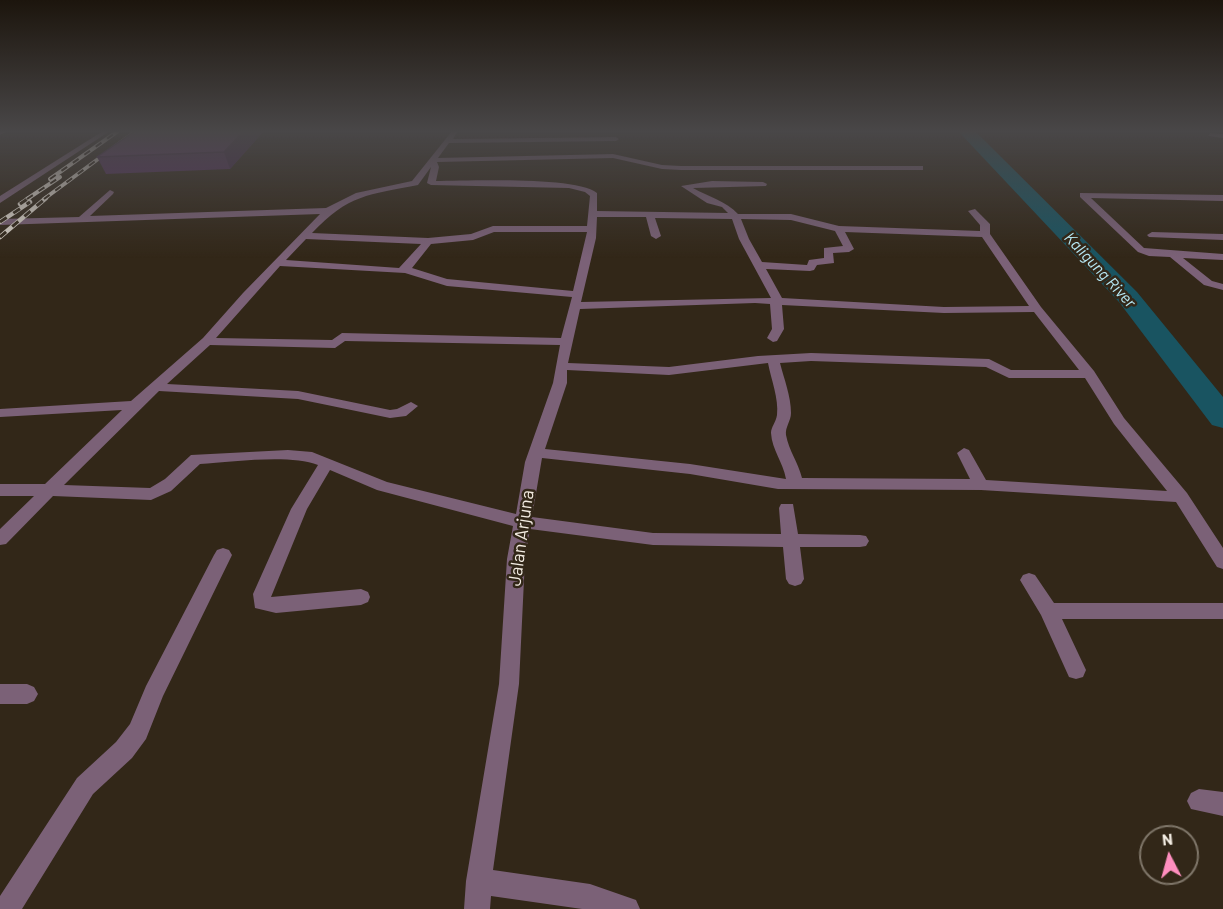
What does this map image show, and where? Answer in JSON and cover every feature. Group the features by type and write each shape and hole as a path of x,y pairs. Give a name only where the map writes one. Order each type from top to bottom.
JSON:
{"street":[{"path":"0,200 41,173"},
{"path":"413,187 423,173"},
{"path":"426,189 432,173"},
{"path":"763,184 712,183 685,186 710,201 725,205 735,215 744,239 777,301 775,312 778,329 773,338"},
{"path":"413,187 426,189"},
{"path":"0,539 135,405 207,341 328,211 358,195 413,187 426,189"},
{"name":"Jalan Arjuna","path":"426,189 574,187 594,195 591,238 561,366 560,383 527,488 516,559 509,684 479,881 477,909"},
{"path":"82,219 110,192"},
{"path":"1223,198 1083,195 1140,250 1149,253 1223,257"},
{"path":"0,222 328,211"},
{"path":"972,212 985,224 986,234 1036,309 1089,374 1119,421 1181,497 1223,562"},
{"path":"649,214 656,236"},
{"path":"305,236 428,241 473,237 493,229 591,222 649,214 790,217 840,229 986,234"},
{"path":"758,265 810,268 814,261 830,261 827,250 849,249 840,229"},
{"path":"1152,235 1223,237"},
{"path":"406,269 428,241"},
{"path":"1173,255 1208,283 1223,287"},
{"path":"278,263 390,271 406,269 427,279 449,284 528,292 576,300 777,301 922,310 1036,309"},
{"path":"207,341 335,344 342,337 567,342"},
{"path":"561,366 669,371 773,359 842,358 989,363 1009,374 1089,374"},
{"path":"773,359 784,416 778,431 782,452 791,464 795,483"},
{"path":"157,387 298,395 390,414 401,413 411,406"},
{"path":"0,413 135,405"},
{"path":"537,453 690,469 759,482 981,485 1181,497"},
{"path":"964,453 981,485"},
{"path":"0,490 151,494 175,482 196,459 206,456 288,455 312,457 383,486 522,522 653,539 860,541"},
{"path":"327,463 299,510 262,594 262,603 276,605 361,597"},
{"path":"787,508 795,579"},
{"path":"7,909 85,786 124,750 138,731 153,693 224,555"},
{"path":"1029,580 1049,611 1076,670"},
{"path":"1049,611 1223,611"},
{"path":"0,694 27,694"},
{"path":"479,881 590,897 627,909"}],"waterway":[{"name":"Kaligung River","path":"1007,173 1128,297 1223,418"}],"railway":[{"path":"50,179 58,173"},
{"path":"44,199 79,173"},
{"path":"27,199 60,177"},
{"path":"20,204 29,198"},
{"path":"0,237 46,198"},
{"path":"0,222 30,202"}]}
